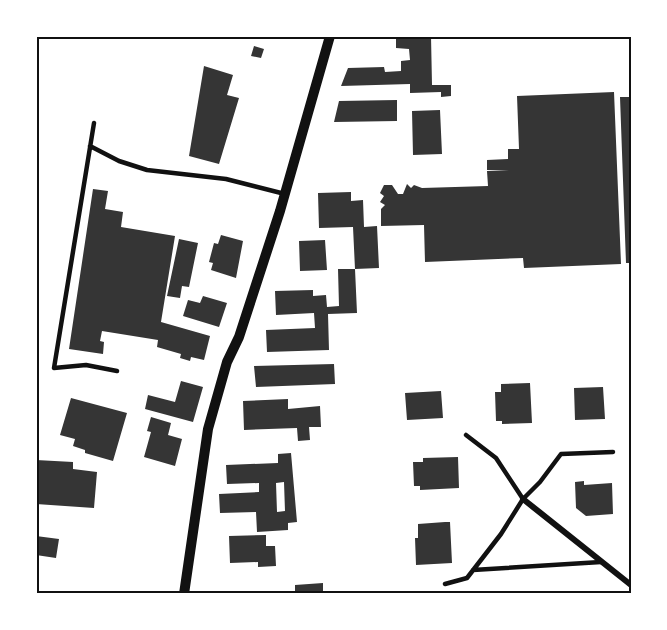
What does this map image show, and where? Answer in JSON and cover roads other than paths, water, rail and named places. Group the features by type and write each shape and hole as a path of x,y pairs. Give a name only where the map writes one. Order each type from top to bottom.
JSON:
{"street":[{"path":"184,594 208,429 228,362 239,337 285,194 330,36"},
{"path":"523,499 631,585"}],"lane":[{"path":"94,123 54,368 86,365 117,371"},
{"path":"90,146 147,170 204,175 285,194"},
{"path":"466,435 496,458 523,499"},
{"path":"445,584 467,578 501,534 523,499 561,454 613,452"},
{"path":"472,570 601,562"}]}
